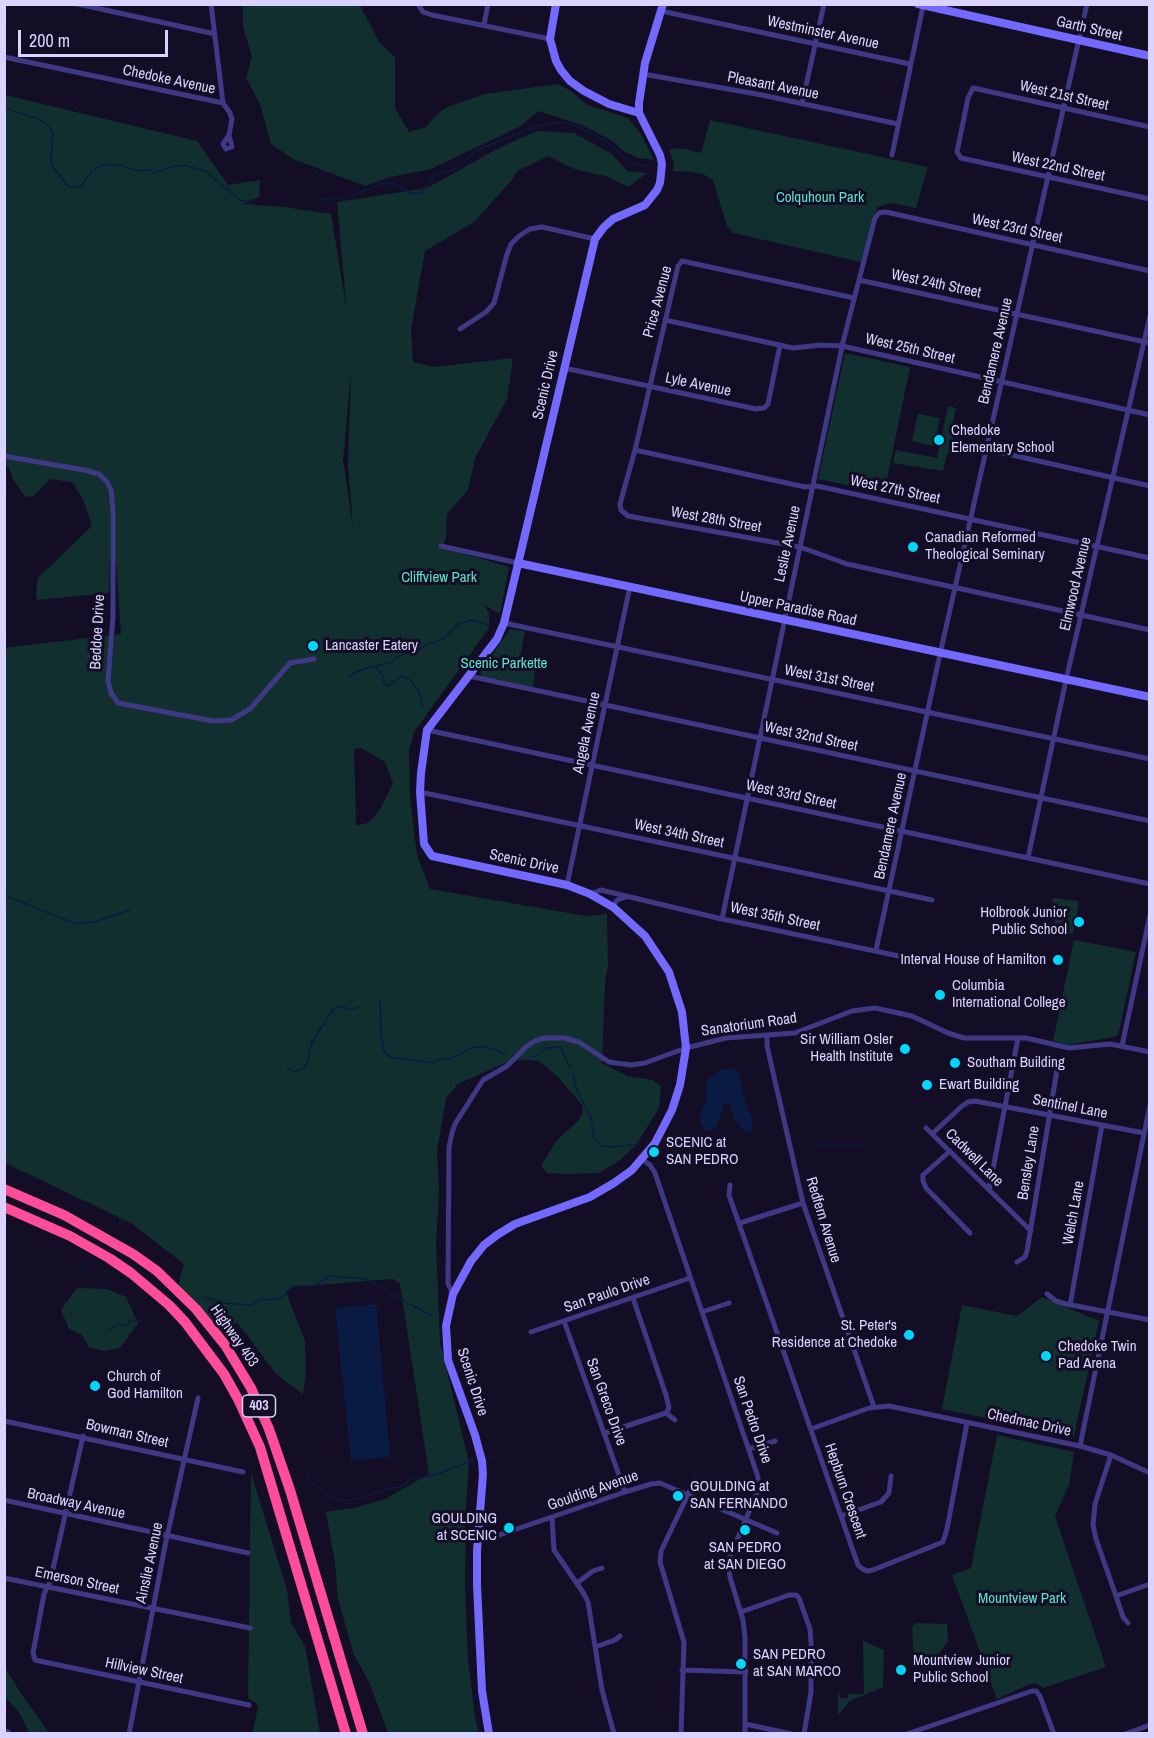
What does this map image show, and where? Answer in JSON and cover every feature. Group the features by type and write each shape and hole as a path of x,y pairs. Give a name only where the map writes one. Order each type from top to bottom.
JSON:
{"highway":[{"name":"Highway 403","path":"4,1189 64,1215 133,1254 157,1271 196,1309 225,1345 251,1388 269,1429 290,1490 363,1734"},
{"name":"Highway 403","path":"4,1207 70,1236 130,1273 169,1305 185,1322 224,1374 260,1447 346,1734"}],"street":[{"path":"78,4 214,34"},
{"path":"211,4 223,103 232,119 229,135"},
{"path":"418,4 423,12 432,15 550,39"},
{"path":"484,25 488,4"},
{"path":"556,4 550,39 556,61 570,81 609,104 639,113"},
{"path":"802,104 824,4"},
{"name":"Bendamere Avenue","path":"876,950 970,518 1087,4"},
{"path":"892,155 920,5"},
{"name":"Garth Street","path":"920,5 1149,56"},
{"path":"460,329 486,312 494,303 507,254 511,244 519,236 530,229 542,227 595,239 613,219 645,205 657,190 662,164 660,155 639,113 643,74 662,8"},
{"name":"Westminster Avenue","path":"662,8 910,64"},
{"name":"Chedoke Avenue","path":"4,57 223,103"},
{"name":"Pleasant Avenue","path":"643,74 898,124"},
{"name":"West 21st Street","path":"960,158 957,152 968,98 973,88 1149,127"},
{"name":"West 22nd Street","path":"960,158 1149,199"},
{"name":"West 23rd Street","path":"879,213 886,212 1149,271"},
{"name":"Leslie Avenue","path":"722,919 842,346 875,218 879,213"},
{"name":"Scenic Drive","path":"489,1734 482,1683 477,1585 482,1461 448,1360 446,1326 453,1294 471,1261 484,1245 497,1235 514,1224 590,1197 614,1184 632,1170 655,1143 672,1110 680,1085 687,1048 682,1012 669,972 645,936 613,907 590,894 567,885 432,856 424,844 420,792 427,730 497,639 504,623 595,239"},
{"name":"Price Avenue","path":"628,516 621,510 620,504 678,266 682,261 854,298"},
{"name":"West 24th Street","path":"859,280 1147,342"},
{"name":"Elmwood Avenue","path":"1028,858 1127,410 1147,342 1149,316"},
{"name":"West 25th Street","path":"665,320 793,348 820,345 842,346 1149,415"},
{"name":"Lyle Avenue","path":"564,368 756,409 764,408 768,404 780,345"},
{"path":"986,449 1149,486"},
{"name":"West 27th Street","path":"635,450 970,518 1149,558"},
{"name":"Beddoe Drive","path":"4,456 99,474 111,490 113,616 108,681 111,693 118,703 213,721 231,720 250,709 290,663 315,658"},
{"name":"West 28th Street","path":"628,516 800,547 847,564 1149,630"},
{"name":"Upper Paradise Road","path":"441,546 1149,697"},
{"name":"Angela Avenue","path":"567,885 630,586"},
{"name":"West 31st Street","path":"504,623 1149,759"},
{"name":"West 32nd Street","path":"469,676 1149,821"},
{"name":"West 33rd Street","path":"427,730 1149,884"},
{"name":"West 34th Street","path":"420,792 932,900"},
{"name":"West 35th Street","path":"590,894 601,890 722,919 918,960"},
{"path":"613,907 617,900 628,896"},
{"path":"1122,1046 1149,915"},
{"name":"Sanatorium Road","path":"453,1294 448,1284 449,1147 455,1124 483,1080 515,1059 527,1046 545,1038 564,1038 579,1042 609,1062 645,1063 687,1048 726,1038 795,1033 852,1011 875,1008 912,1016 964,1038 1035,1039 1069,1048 1110,1044 1149,1052"},
{"name":"Redfern Avenue","path":"767,1036 803,1203 874,1407"},
{"path":"989,1190 1018,1038"},
{"name":"Bensley Lane","path":"1017,1262 1025,1257 1031,1231 1058,1064"},
{"name":"Sentinel Lane","path":"932,1134 968,1102 1144,1133"},
{"name":"Chedmac Drive","path":"811,1429 874,1407 902,1408 1080,1446 1149,1105"},
{"name":"Welch Lane","path":"1070,1305 1102,1125"},
{"name":"Cadwell Lane","path":"926,1128 1031,1231"},
{"path":"950,1151 923,1175 923,1181 926,1188 970,1233"},
{"name":"San Pedro Drive","path":"642,1159 655,1173 749,1449 759,1485 729,1561 730,1577 741,1612 745,1638 745,1734"},
{"name":"Hepburn Crescent","path":"730,1185 729,1195 858,1565 867,1571 943,1542 967,1423"},
{"path":"740,1223 803,1203"},
{"name":"San Paulo Drive","path":"531,1332 690,1278"},
{"path":"1047,1294 1056,1301 1070,1305 1149,1320"},
{"path":"605,1433 666,1413 669,1408 633,1298"},
{"path":"702,1312 729,1302"},
{"name":"San Greco Drive","path":"564,1321 625,1492"},
{"name":"Ainslie Avenue","path":"129,1734 152,1609 198,1398"},
{"path":"666,1413 675,1420"},
{"name":"Bowman Street","path":"4,1421 83,1436 243,1472"},
{"path":"47,1587 83,1436"},
{"path":"749,1449 775,1441"},
{"path":"1080,1446 1111,1455 1149,1473"},
{"path":"1111,1455 1095,1504 1093,1525 1123,1617 1128,1623"},
{"path":"841,1516 881,1502 889,1493 891,1476"},
{"path":"681,1734 682,1633 660,1562 661,1551 695,1480"},
{"name":"Goulding Avenue","path":"478,1534 496,1536 625,1492 660,1483 777,1533"},
{"name":"Broadway Avenue","path":"4,1500 248,1553"},
{"path":"552,1518 554,1550 588,1602 603,1690 614,1734"},
{"path":"577,1583 593,1571 602,1568"},
{"name":"Emerson Street","path":"4,1578 250,1628"},
{"path":"1116,1596 1149,1584"},
{"name":"Hillview Street","path":"47,1587 33,1653 35,1660 249,1705"},
{"path":"741,1612 789,1595 796,1595 799,1598 810,1629 811,1643 811,1692 804,1734"},
{"path":"595,1647 620,1636"},
{"path":"682,1671 746,1672"},
{"path":"907,1734 1036,1691 1054,1734"},
{"path":"746,1724 792,1734"},
{"path":"1125,1734 1149,1725"}],"green space":[{"path":"243,5 360,5 379,42 395,57 395,108 409,132 426,127 447,107 485,94 558,84 571,91 587,105 628,118 641,134 654,160 639,158 625,152 611,140 584,126 539,111 519,127 431,169 390,177 365,186 293,159 271,144 260,104 246,78 252,57 243,27"},
{"name":"Cliffview Park","path":"5,95 197,141 228,185 260,180 259,197 243,204 331,214 347,312 337,202 427,188 499,148 537,131 574,133 612,154 627,171 647,173 628,187 606,176 577,170 548,156 517,171 511,181 474,222 425,251 411,330 413,362 435,367 513,358 507,399 475,458 468,490 447,514 443,547 437,546 509,567 500,614 483,604 489,613 489,628 414,732 409,751 410,798 417,855 430,889 586,916 607,914 608,965 605,983 602,1063 627,1076 653,1080 661,1086 659,1108 636,1145 620,1160 599,1173 547,1173 541,1166 557,1140 578,1121 583,1112 582,1105 558,1077 539,1061 509,1061 458,1084 446,1098 437,1151 439,1192 436,1242 440,1343 469,1462 465,1585 468,1661 479,1733 388,1733 369,1682 354,1655 338,1599 335,1563 326,1512 354,1508 385,1499 429,1474 400,1284 393,1279 292,1287 286,1292 305,1341 306,1372 303,1394 276,1374 237,1322 221,1335 178,1286 184,1264 131,1223 5,1163 4,648 121,634 116,561 110,560 109,593 37,600 38,578 92,526 83,499 72,482 50,479 34,496 25,497 13,479 9,467 5,465","holes":["351,374 348,464 353,527 343,460","361,748 385,762 393,783 379,811 368,823 356,825 354,749"]},
{"name":"Colquhoun Park","path":"710,120 928,167 916,208 891,203 877,207 861,262 733,233 727,226 713,180 703,174 673,171 674,164 669,150 676,148 701,153"},
{"path":"845,353 910,367 884,493 818,479"},
{"path":"948,406 956,408 953,422 956,423 950,453 947,453 943,471 893,463 896,450 937,458"},
{"path":"918,414 940,418 934,446 912,441"},
{"name":"Scenic Parkette","path":"510,629 525,631 520,658 536,661 533,687 481,676 481,671"},
{"path":"1053,898 1079,901 1073,934 1053,929 1058,906 1052,905"},
{"path":"1074,940 1136,952 1118,1036 1069,1045 1053,1041"},
{"path":"77,1288 107,1289 126,1297 138,1323 120,1348 104,1351 89,1347 82,1335 69,1329 61,1310"},
{"path":"1042,1297 1099,1321 1074,1436 942,1409 962,1305 1017,1316"},
{"name":"Mountview Park","path":"997,1435 1074,1452 1069,1485 1055,1516 1106,1667 1043,1688 1037,1684 1030,1684 997,1699 952,1575 971,1568"},
{"path":"251,1473 287,1590 291,1623 305,1646 320,1733 252,1733 258,1708 256,1703 248,1698"},
{"path":"915,1623 947,1624 948,1641 938,1655 922,1660 914,1659 912,1627"},
{"path":"863,1641 884,1650 883,1687 850,1701 838,1715 838,1689 840,1698 848,1698 848,1694 864,1694"},
{"path":"4,1666 49,1733 30,1733 18,1711 5,1697"}],"water":[{"path":"730,1068 739,1072 744,1098 752,1118 752,1132 750,1133 746,1133 735,1120 728,1101 723,1106 717,1125 712,1131 705,1130 699,1119 706,1100 707,1080 721,1070"},
{"path":"376,1304 390,1457 351,1461 335,1308"}],"waterway":[{"path":"4,108 39,119 47,125 53,132 51,158 53,167 68,186 73,188 81,186 92,171 109,164 138,171 150,170 153,173 175,166 187,166 205,171 241,201 254,200"},
{"path":"318,198 324,200 345,198 381,184 393,183 412,194 421,193 434,175 456,169 477,150 550,123 570,123 606,141 632,164 653,166"},
{"path":"376,666 393,662 403,654 415,652 428,644 442,640 458,624 471,620 488,625"},
{"path":"349,676 376,666 384,683 389,686 401,676 410,680 418,690 423,707"},
{"path":"4,895 76,924 94,922 130,910"},
{"path":"1141,993 1150,993"},
{"path":"380,1000 381,1035 384,1051 389,1057 433,1063 437,1060 452,1058 474,1047 487,1047 506,1054"},
{"path":"287,1068 294,1072 304,1068 308,1062 311,1044 333,1009 342,1006 349,1010 360,1007"},
{"path":"530,1057 534,1057 547,1048 560,1047 571,1069"},
{"path":"573,1075 577,1090 591,1118 594,1137 601,1146 640,1144"},
{"path":"811,1146 867,1146"},
{"path":"118,1228 121,1220"},
{"path":"80,1270 87,1265"},
{"path":"203,1297 224,1303 251,1305 260,1300 280,1299 294,1286 314,1286 330,1276 366,1279 405,1301"},
{"path":"410,1304 431,1315"},
{"path":"109,1329 120,1324 125,1326 130,1321 141,1321 146,1314"},
{"path":"140,1364 148,1366"},
{"path":"487,1458 497,1456"},
{"path":"306,1476 321,1491 333,1498 349,1501 390,1488 401,1487 410,1480 438,1474 475,1459"}],"place":[{"name":"Chedoke Elementary School","path":"939,440"},
{"name":"Canadian Reformed Theological Seminary","path":"913,547"},
{"name":"Lancaster Eatery","path":"313,646"},
{"name":"Holbrook Junior Public School","path":"1079,922"},
{"name":"Interval House of Hamilton","path":"1058,960"},
{"name":"Columbia International College","path":"940,995"},
{"name":"Sir William Osler Health Institute","path":"905,1049"},
{"name":"Southam Building","path":"955,1063"},
{"name":"Ewart Building","path":"927,1085"},
{"name":"SCENIC at SAN PEDRO","path":"654,1152"},
{"name":"St. Peter's Residence at Chedoke","path":"909,1335"},
{"name":"Chedoke Twin Pad Arena","path":"1046,1356"},
{"name":"Church of God Hamilton","path":"95,1386"},
{"name":"GOULDING at SAN FERNANDO","path":"678,1496"},
{"name":"GOULDING at SCENIC","path":"509,1528"},
{"name":"SAN PEDRO at SAN DIEGO","path":"745,1530"},
{"name":"SAN PEDRO at SAN MARCO","path":"741,1664"},
{"name":"Mountview Junior Public School","path":"901,1670"}]}
